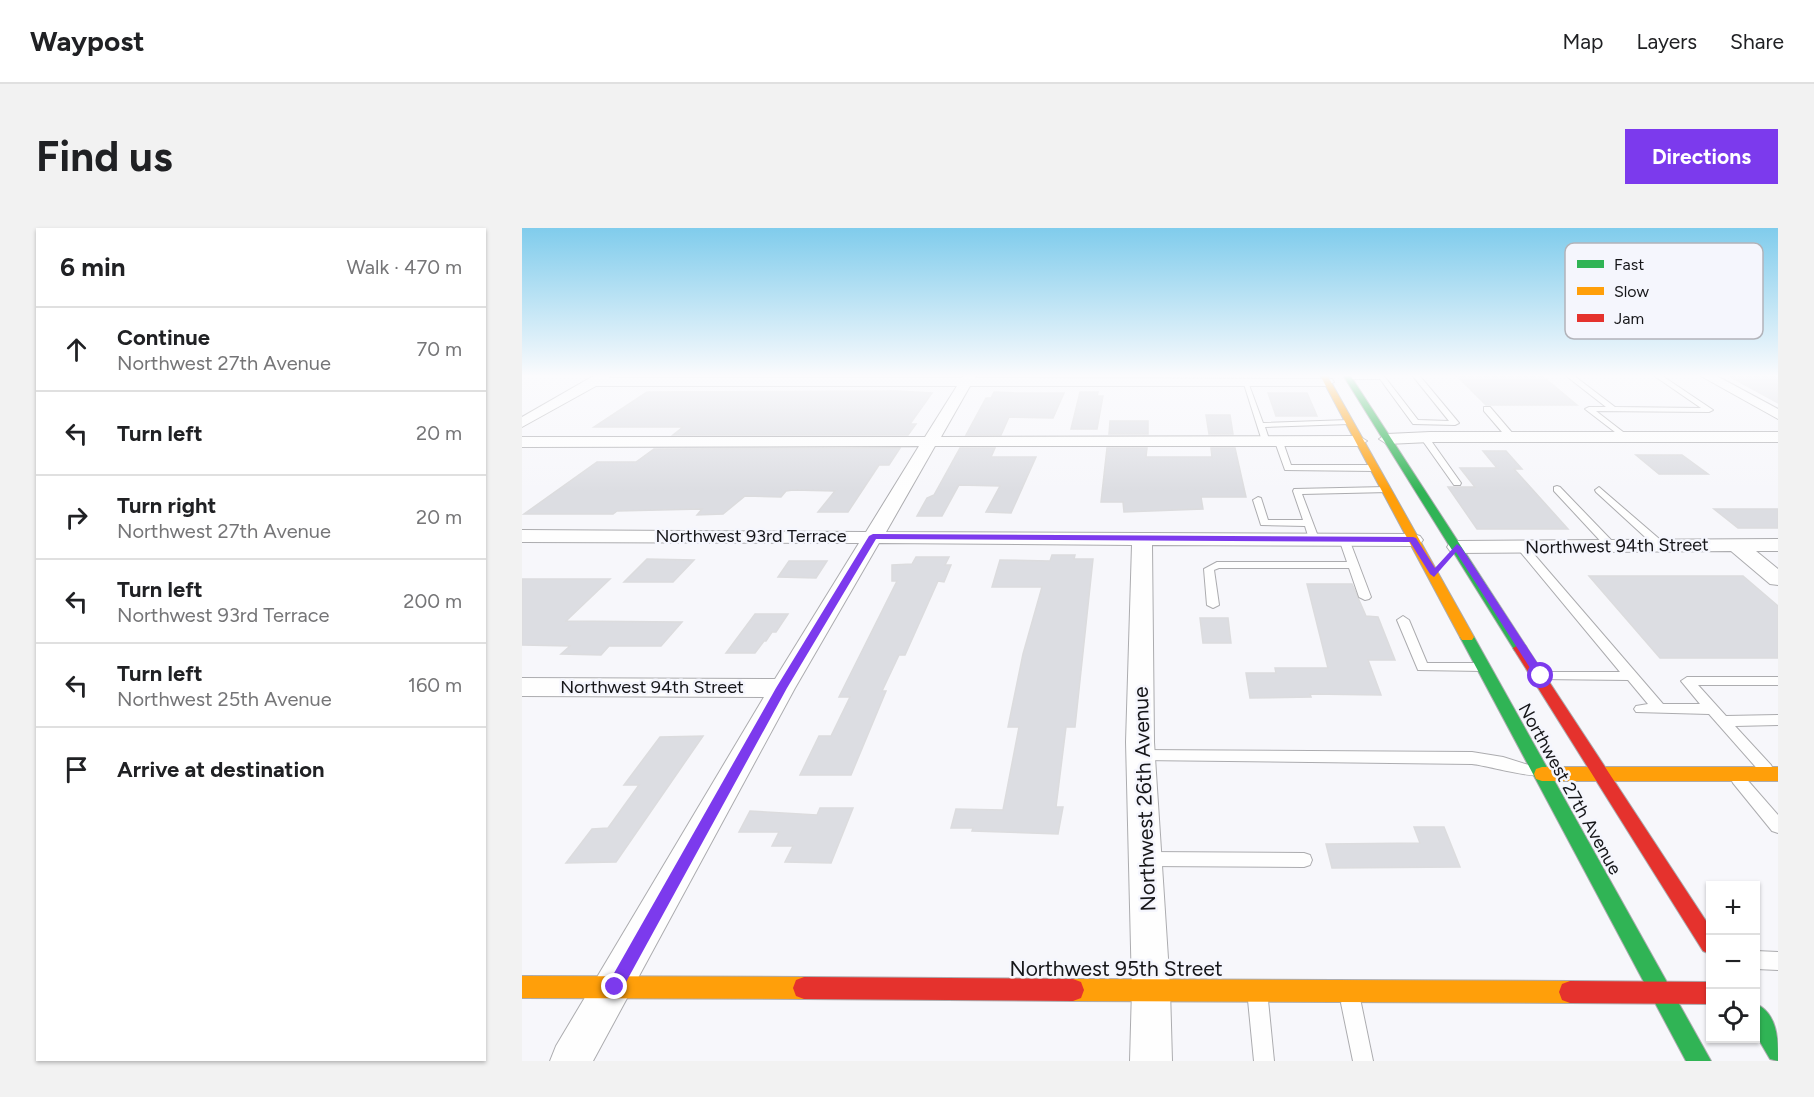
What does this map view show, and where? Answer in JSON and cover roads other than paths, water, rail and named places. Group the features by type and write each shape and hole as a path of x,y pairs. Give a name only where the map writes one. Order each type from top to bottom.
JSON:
{"main road":[{"name":"Northwest 27th Avenue","path":"1344,414 1386,490 1541,676 1706,938"},
{"path":"1362,414 1370,428 1388,439"},
{"name":"Northwest 27th Avenue","path":"1372,414 1388,439 1445,561 1483,667 1699,1061"},
{"path":"1374,468 1391,476 1422,533 1445,561"},
{"path":"1542,774 1774,774"},
{"name":"Northwest 95th Street","path":"522,987 1706,993"},
{"path":"1760,1023 1778,1051"}],"street":[{"path":"522,423 538,414"},
{"path":"571,1061 615,987 782,688 947,414"},
{"path":"1388,439 1511,436 1778,437"},
{"path":"522,442 1359,441"},
{"name":"Northwest 93rd Terrace","path":"522,536 1142,538 1312,531 1344,539 1422,533"},
{"name":"Northwest 26th Avenue","path":"1142,538 1140,755 1151,989 1151,1061"},
{"path":"1737,545 1778,579"},
{"name":"Northwest 94th Street","path":"1445,561 1522,547 1778,545"},
{"name":"Northwest 94th Street","path":"522,687 782,688"}],"lane":[{"path":"1256,414 1260,425 1288,468 1374,468"},
{"path":"1410,414 1416,422 1455,423 1447,414"},
{"path":"1491,414 1511,436"},
{"path":"1595,414 1624,437"},
{"path":"1260,425 1349,422"},
{"path":"1424,437 1457,483"},
{"path":"1557,489 1610,545"},
{"path":"1312,531 1297,491 1386,490"},
{"path":"1599,490 1660,545"},
{"path":"1258,500 1264,523 1312,531"},
{"path":"1344,539 1365,597"},
{"path":"1522,547 1659,709"},
{"path":"1213,605 1209,569 1216,566 1353,565"},
{"path":"1403,620 1422,667 1483,667"},
{"path":"1541,676 1632,676"},
{"path":"1774,774 1687,681 1778,681"},
{"path":"1641,709 1712,709"},
{"path":"1723,721 1778,720"},
{"path":"1140,755 1472,758 1503,763 1542,774"},
{"path":"1734,774 1778,826"},
{"path":"1145,860 1304,860"},
{"path":"1760,960 1778,961"},
{"path":"1257,990 1264,1061"},
{"path":"1349,991 1363,1061"}]}
